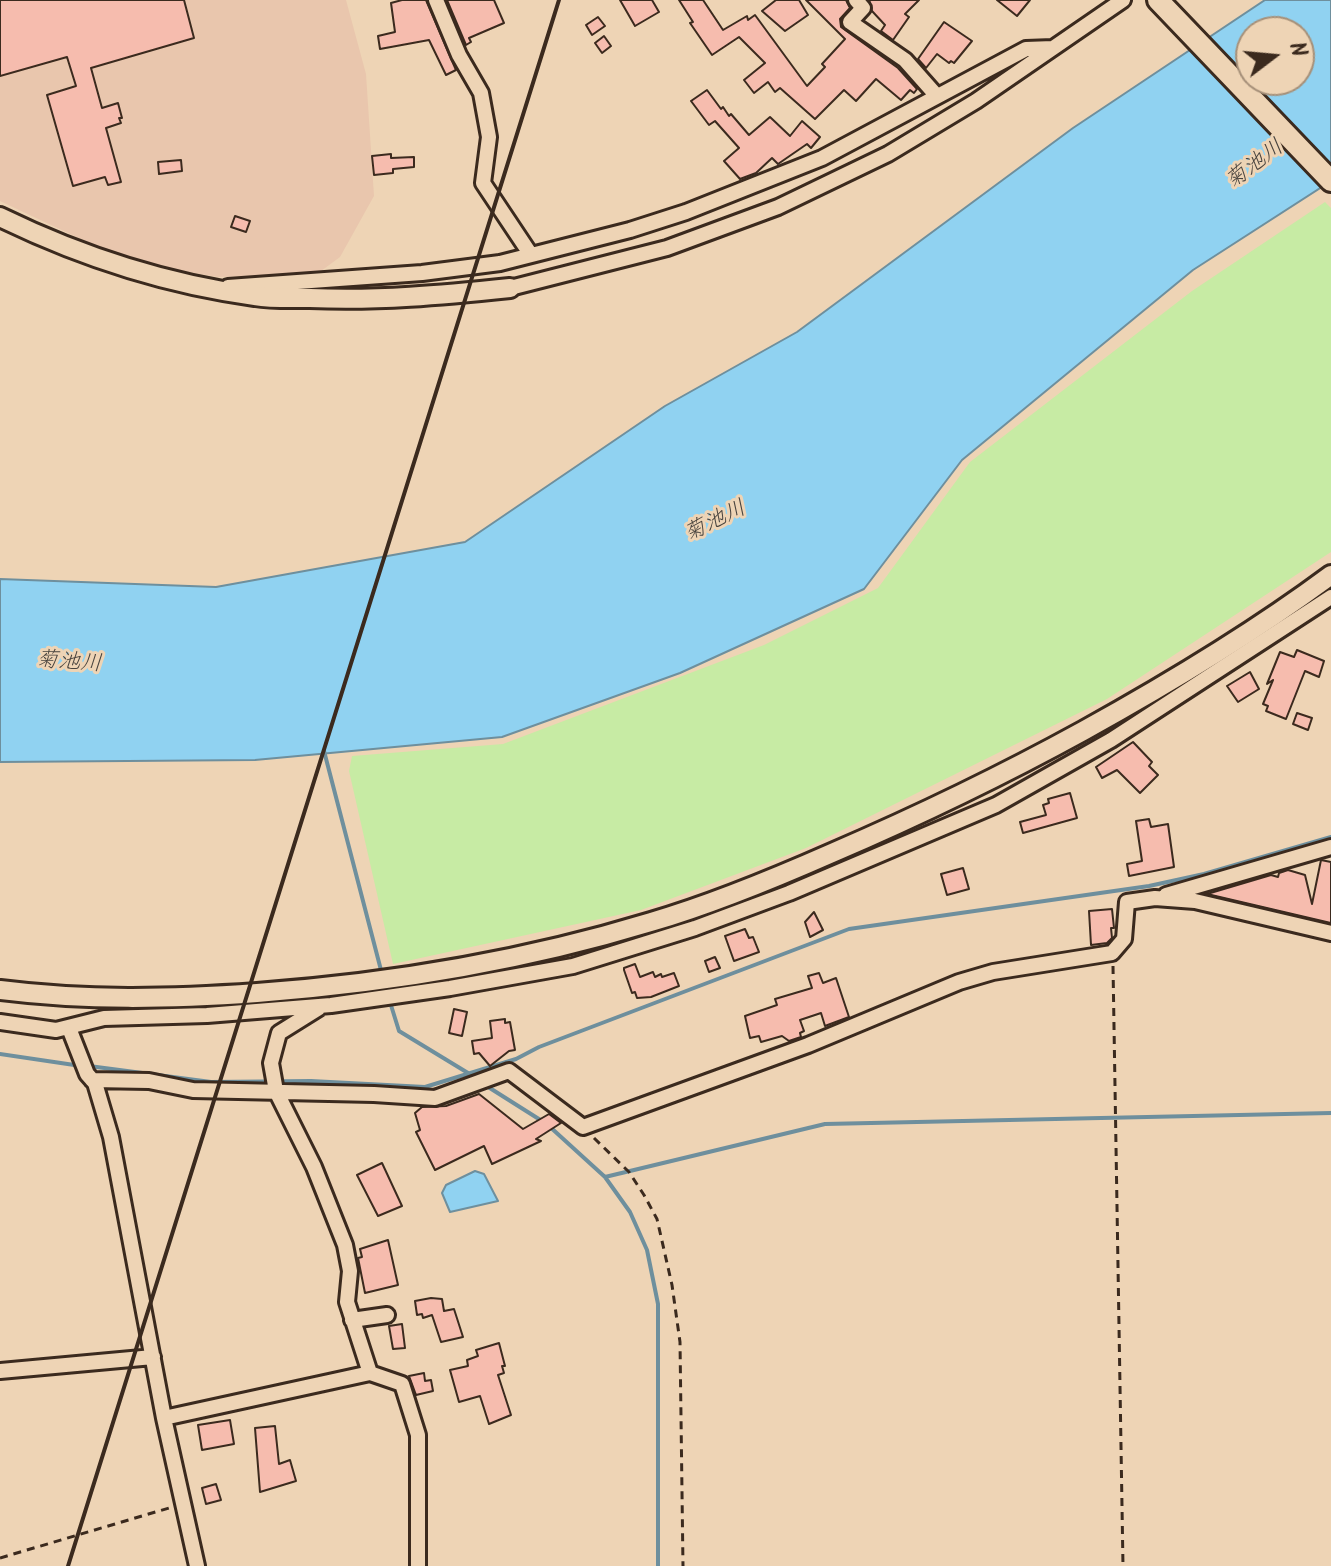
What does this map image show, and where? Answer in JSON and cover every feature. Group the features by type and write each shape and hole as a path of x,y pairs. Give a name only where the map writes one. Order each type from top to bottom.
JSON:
{"main road":[{"path":"1158,0 1331,181"}],"street":[{"path":"436,0 459,55 481,93 489,137 483,183 531,255"},
{"path":"856,0 863,8 850,22 905,60 936,95"},
{"path":"0,217 46,240 106,262 257,297 345,300 510,288 667,248 778,207 888,154 976,101 1123,0"},
{"path":"212,288 422,273 500,263 658,221 759,185 822,158 1026,49 1053,48"},
{"path":"0,990 115,999 317,989 482,964 654,922 771,879 979,787 1127,707 1331,575"},
{"path":"0,1022 56,1030 104,1018 207,1015 322,1006 573,966 695,928 789,893 996,805 1111,740 1331,597"},
{"path":"1302,617 1331,611"},
{"path":"90,1077 149,1081 193,1090 435,1098 509,1071 583,1127 808,1045 959,982 993,972 1112,953 1124,939 1127,902 1155,898 1331,847"},
{"path":"1155,898 1195,901 1331,933"},
{"path":"322,1006 279,1033 271,1063 276,1091 314,1167 345,1245 350,1271 347,1302 370,1373"},
{"path":"69,1028 111,1137 164,1418 197,1566"},
{"path":"352,1320 387,1315"},
{"path":"0,1371 153,1357"},
{"path":"164,1418 370,1373 402,1384 418,1435 418,1566"}],"path":[{"path":"1112,953 1123,1566"},
{"path":"583,1127 629,1172 657,1219 680,1342 683,1566"},
{"path":"0,1558 184,1503"}],"shaded area":[{"path":"0,0 346,0 366,74 374,196 340,257 317,274 218,277 176,270 100,248 0,201"}],"green space":[{"path":"1325,202 1331,208 1331,552 1107,699 806,848 641,910 393,964 349,771 352,756 503,744 764,645 878,588 970,462 1192,291"}],"water":[{"name":"菊池川","path":"1265,0 1331,0 1331,181 1193,270 962,460 864,589 680,673 502,737 255,760 0,762 0,579 216,587 465,542 665,406 797,332 1073,128 1235,20 1235,96 1315,96 1315,16 1241,16"},
{"path":"475,1171 484,1174 498,1201 450,1212 442,1193 446,1185"}],"building":[{"path":"0,0 184,0 194,38 91,68 102,108 118,103 122,118 119,118 121,123 106,128 121,182 108,185 105,177 73,186 47,95 76,86 67,57 0,76"},
{"path":"426,0 456,70 446,75 429,40 380,49 378,36 395,32 391,3"},
{"path":"447,0 494,0 504,23 469,38 471,42 466,45"},
{"path":"620,0 652,0 659,12 635,26"},
{"path":"679,0 703,0 723,30 747,16 748,20 755,15 807,86 845,39 806,0 846,0 850,8 840,19 841,27 898,68 917,89 914,93 910,90 901,100 876,79 856,101 844,90 815,119 780,88 775,92 768,82 754,93 744,80 765,63 739,37 712,55 690,23 693,22"},
{"path":"776,0 799,0 808,15 785,31 762,11"},
{"path":"869,0 919,0 905,14 909,17 893,40 881,31 885,25 872,11"},
{"path":"997,0 1030,0 1017,16"},
{"path":"598,17 605,26 592,35 586,25"},
{"path":"944,22 972,41 954,63 937,54 926,68 918,59"},
{"path":"604,36 611,46 602,53 595,43"},
{"path":"707,90 721,109 723,107 729,116 731,114 749,135 770,117 790,136 802,121 820,137 811,148 807,144 778,164 772,158 756,173 740,179 724,161 739,148 715,121 709,125 691,101"},
{"path":"391,154 391,158 414,157 414,167 374,175 372,156"},
{"path":"181,160 182,171 159,174 158,162"},
{"path":"235,216 250,221 246,232 231,227"},
{"path":"1297,650 1324,661 1319,677 1305,671 1286,719 1266,711 1268,706 1263,704 1273,680 1267,684 1280,652 1294,657"},
{"path":"1250,672 1259,689 1238,702 1227,686"},
{"path":"1297,713 1312,718 1308,730 1293,724"},
{"path":"1133,742 1152,762 1149,766 1158,775 1140,793 1117,770 1102,778 1096,767"},
{"path":"1070,793 1077,818 1023,833 1020,822 1046,815 1043,805 1049,803 1048,799"},
{"path":"1149,819 1151,827 1168,824 1174,867 1129,876 1127,864 1142,861 1136,821"},
{"path":"1321,860 1331,862 1331,923 1207,894 1271,875 1278,877 1279,873 1288,870 1305,875 1312,904"},
{"path":"963,868 969,889 947,895 941,874"},
{"path":"1112,909 1112,938 1107,943 1091,945 1089,911"},
{"path":"814,912 823,930 810,937 805,922"},
{"path":"745,929 749,938 753,937 759,952 734,961 725,936"},
{"path":"715,957 720,968 709,972 705,961"},
{"path":"635,964 640,977 653,972 655,977 674,973 679,986 651,997 637,998 635,992 632,993 624,970"},
{"path":"819,973 823,983 836,978 849,1017 825,1026 821,1013 800,1020 804,1031 800,1033 801,1037 789,1041 782,1036 761,1042 759,1036 750,1038 745,1016 777,1005 775,999 812,988 808,976"},
{"path":"454,1009 467,1012 462,1036 449,1033"},
{"path":"505,1019 505,1023 510,1022 515,1050 490,1066 479,1053 474,1054 472,1041 492,1038 490,1021"},
{"path":"479,1094 523,1129 549,1114 561,1123 536,1139 541,1141 492,1164 484,1146 435,1170 416,1132 420,1130 415,1113 422,1107 446,1106"},
{"path":"382,1163 402,1206 378,1216 357,1175"},
{"path":"388,1240 398,1285 365,1293 358,1258 362,1257 360,1249"},
{"path":"442,1299 444,1311 454,1309 463,1337 441,1342 432,1315 423,1318 422,1314 417,1315 415,1301"},
{"path":"402,1324 405,1348 393,1349 389,1326"},
{"path":"499,1343 505,1366 502,1366 504,1373 498,1375 511,1415 489,1424 480,1396 459,1402 450,1370 468,1366 467,1360 478,1356 476,1350"},
{"path":"424,1373 425,1381 431,1380 433,1391 416,1395 409,1376"},
{"path":"230,1420 234,1444 202,1450 198,1425"},
{"path":"275,1426 279,1464 290,1460 296,1481 260,1492 255,1428"},
{"path":"216,1484 221,1500 206,1504 202,1488"}],"waterway":[{"path":"324,751 382,974"},
{"path":"89,1066 211,1082 311,1081 425,1087 516,1059 539,1047 849,929 1149,886 1204,874 1331,837"},
{"path":"390,1002 399,1031 468,1073"},
{"path":"0,1054 81,1066"},
{"path":"485,1085 542,1121"},
{"path":"605,1177 825,1124 1331,1113"},
{"path":"549,1126 605,1177 630,1212 647,1250 658,1304 658,1566"}],"railway":[{"path":"68,1566 559,0"}]}
